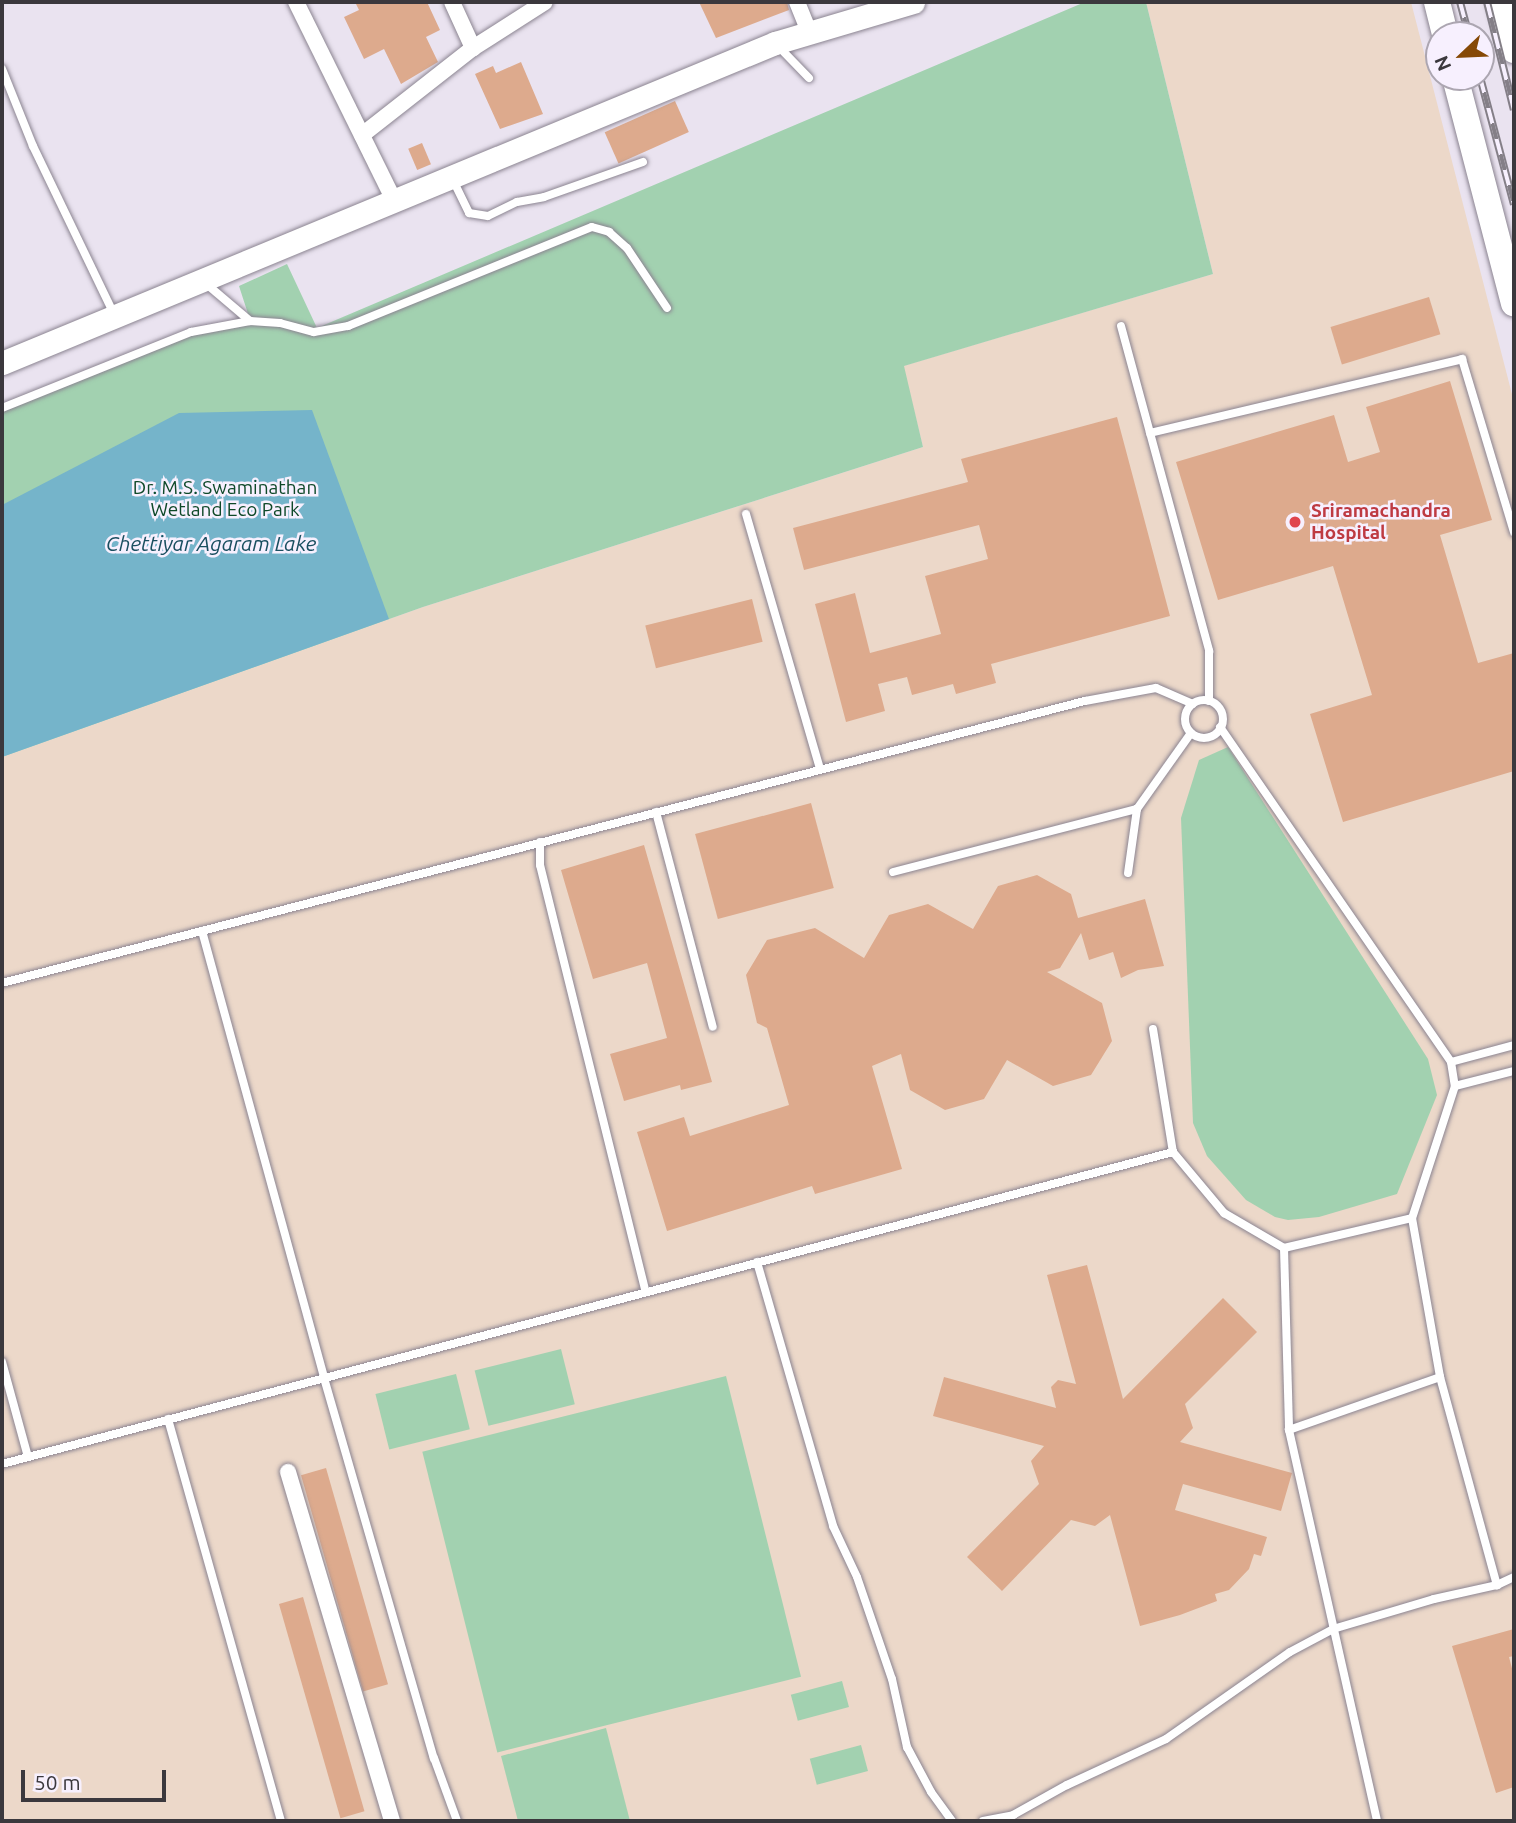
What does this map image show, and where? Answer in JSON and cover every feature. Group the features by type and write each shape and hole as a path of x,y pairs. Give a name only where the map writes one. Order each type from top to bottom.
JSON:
{"main road":[{"path":"1437,2 1442,21"},
{"path":"1500,2 1514,50"},
{"path":"1459,91 1514,303"}],"street":[{"path":"296,2 395,202"},
{"path":"452,2 473,48"},
{"path":"362,135 473,48 545,2"},
{"path":"797,2 809,31"},
{"path":"2,363 775,43 862,9 913,2"},
{"path":"288,1472 392,1821"}],"lane":[{"path":"775,43 809,78"},
{"path":"2,69 33,146 116,317"},
{"path":"452,178 469,213 488,216 517,202 643,162"},
{"path":"2,408 191,332 250,321 280,323 314,332 348,326 592,227 609,232 627,248 667,308"},
{"path":"203,281 250,321"},
{"path":"1121,326 1209,651 1209,701"},
{"path":"1150,433 1462,359 1514,532"},
{"path":"746,514 820,768"},
{"path":"2,983 1085,701 1156,688 1193,704 1209,701"},
{"path":"1209,701 1221,711 1220,727 1451,1062 1455,1086 1412,1218 1440,1377 1497,1585"},
{"path":"1191,733 1185,718 1193,704"},
{"path":"1191,733 1207,737 1220,727"},
{"path":"1128,873 1137,809 1191,733"},
{"path":"893,872 1137,809"},
{"path":"656,812 713,1027"},
{"path":"540,842 540,864 646,1292"},
{"path":"202,930 324,1378 434,1758 457,1821"},
{"path":"1153,1029 1173,1152 1224,1213 1284,1248 1412,1218"},
{"path":"1451,1062 1514,1045"},
{"path":"1455,1086 1514,1071"},
{"path":"2,1464 1173,1152"},
{"path":"1284,1248 1289,1430 1377,1821"},
{"path":"757,1262 833,1525 857,1577 892,1679 907,1747 931,1792 952,1821"},
{"path":"2,1362 28,1457"},
{"path":"1289,1430 1440,1377"},
{"path":"167,1419 281,1821"},
{"path":"983,1821 1013,1815 1067,1785 1166,1739 1290,1652 1333,1629 1434,1599 1497,1585 1514,1577"}],"shaded area":[{"path":"1146,2 1411,2 1425,56 1425,91 1434,91 1514,402 1514,1821 2,1821 2,757 423,607 923,447 903,366 1213,274"}],"green space":[{"name":"Dr. M.S. Swaminathan Wetland Eco Park","path":"1085,2 1146,2 1213,274 904,366 923,447 423,607 2,757 2,408 191,332 250,320 239,286 287,264 317,328"},
{"path":"1228,747 1428,1059 1437,1095 1397,1194 1319,1217 1288,1220 1275,1217 1246,1200 1207,1156 1193,1123 1181,818 1199,760"},
{"path":"561,1349 575,1404 488,1426 475,1371"},
{"path":"456,1374 470,1429 389,1449 375,1394"},
{"path":"726,1376 801,1677 497,1753 422,1452"},
{"path":"842,1681 849,1707 798,1721 791,1695"},
{"path":"606,1728 630,1821 518,1821 501,1756"},
{"path":"861,1745 868,1771 817,1785 810,1759"}],"water":[{"name":"Chettiyar Agaram Lake","path":"312,410 389,619 2,757 2,505 179,413"}],"building":[{"path":"355,2 427,2 440,30 426,37 438,62 401,84 384,49 364,59 344,17 359,10"},
{"path":"699,2 787,2 789,10 716,38"},
{"path":"521,62 543,114 500,129 475,74 493,66 496,73"},
{"path":"675,101 689,132 618,163 605,132"},
{"path":"422,143 431,164 417,170 408,149"},
{"path":"1429,297 1440,334 1342,364 1331,327"},
{"path":"1450,381 1492,520 1440,535 1478,663 1514,653 1514,771 1343,822 1310,714 1372,695 1333,566 1218,600 1176,462 1334,415 1348,462 1380,452 1366,407"},
{"path":"1117,417 1170,616 991,664 996,683 956,694 953,684 912,695 907,677 878,684 885,711 846,722 815,604 855,593 870,653 941,634 925,576 988,559 979,525 804,570 793,528 968,482 961,459"},
{"path":"752,599 763,642 656,668 645,626"},
{"path":"811,803 834,888 718,919 695,834"},
{"path":"644,845 712,1082 681,1090 680,1085 624,1101 610,1054 667,1038 647,963 593,979 561,870"},
{"path":"1037,875 1071,894 1078,918 1145,899 1164,966 1138,970 1121,978 1113,952 1089,960 1081,933 1060,968 1047,972 1102,1003 1112,1041 1091,1075 1053,1086 1007,1060 984,1099 945,1110 910,1090 901,1054 872,1066 902,1169 815,1194 812,1186 667,1231 637,1132 684,1117 690,1136 789,1105 767,1028 757,1023 746,975 767,940 815,928 864,958 889,915 928,904 973,929 998,886"},
{"path":"1087,1265 1123,1399 1223,1298 1257,1332 1185,1404 1193,1428 1180,1442 1292,1473 1281,1511 1183,1484 1175,1510 1267,1537 1261,1556 1254,1554 1249,1569 1229,1590 1215,1594 1217,1601 1140,1626 1110,1515 1095,1526 1071,1520 1002,1591 967,1557 1039,1484 1031,1461 1044,1446 933,1416 944,1377 1056,1408 1051,1387 1058,1380 1076,1384 1047,1275"},
{"path":"326,1468 388,1684 363,1691 301,1475"},
{"path":"303,1597 364,1811 340,1818 279,1604"},
{"path":"1514,1629 1514,1656 1509,1657 1514,1676 1514,1787 1496,1793 1452,1646"}],"railway":[{"path":"1460,2 1465,21"},
{"path":"1487,2 1514,110"},
{"path":"1484,91 1514,205"}],"place":[{"name":"Sriramachandra Hospital","path":"1295,522"}]}
